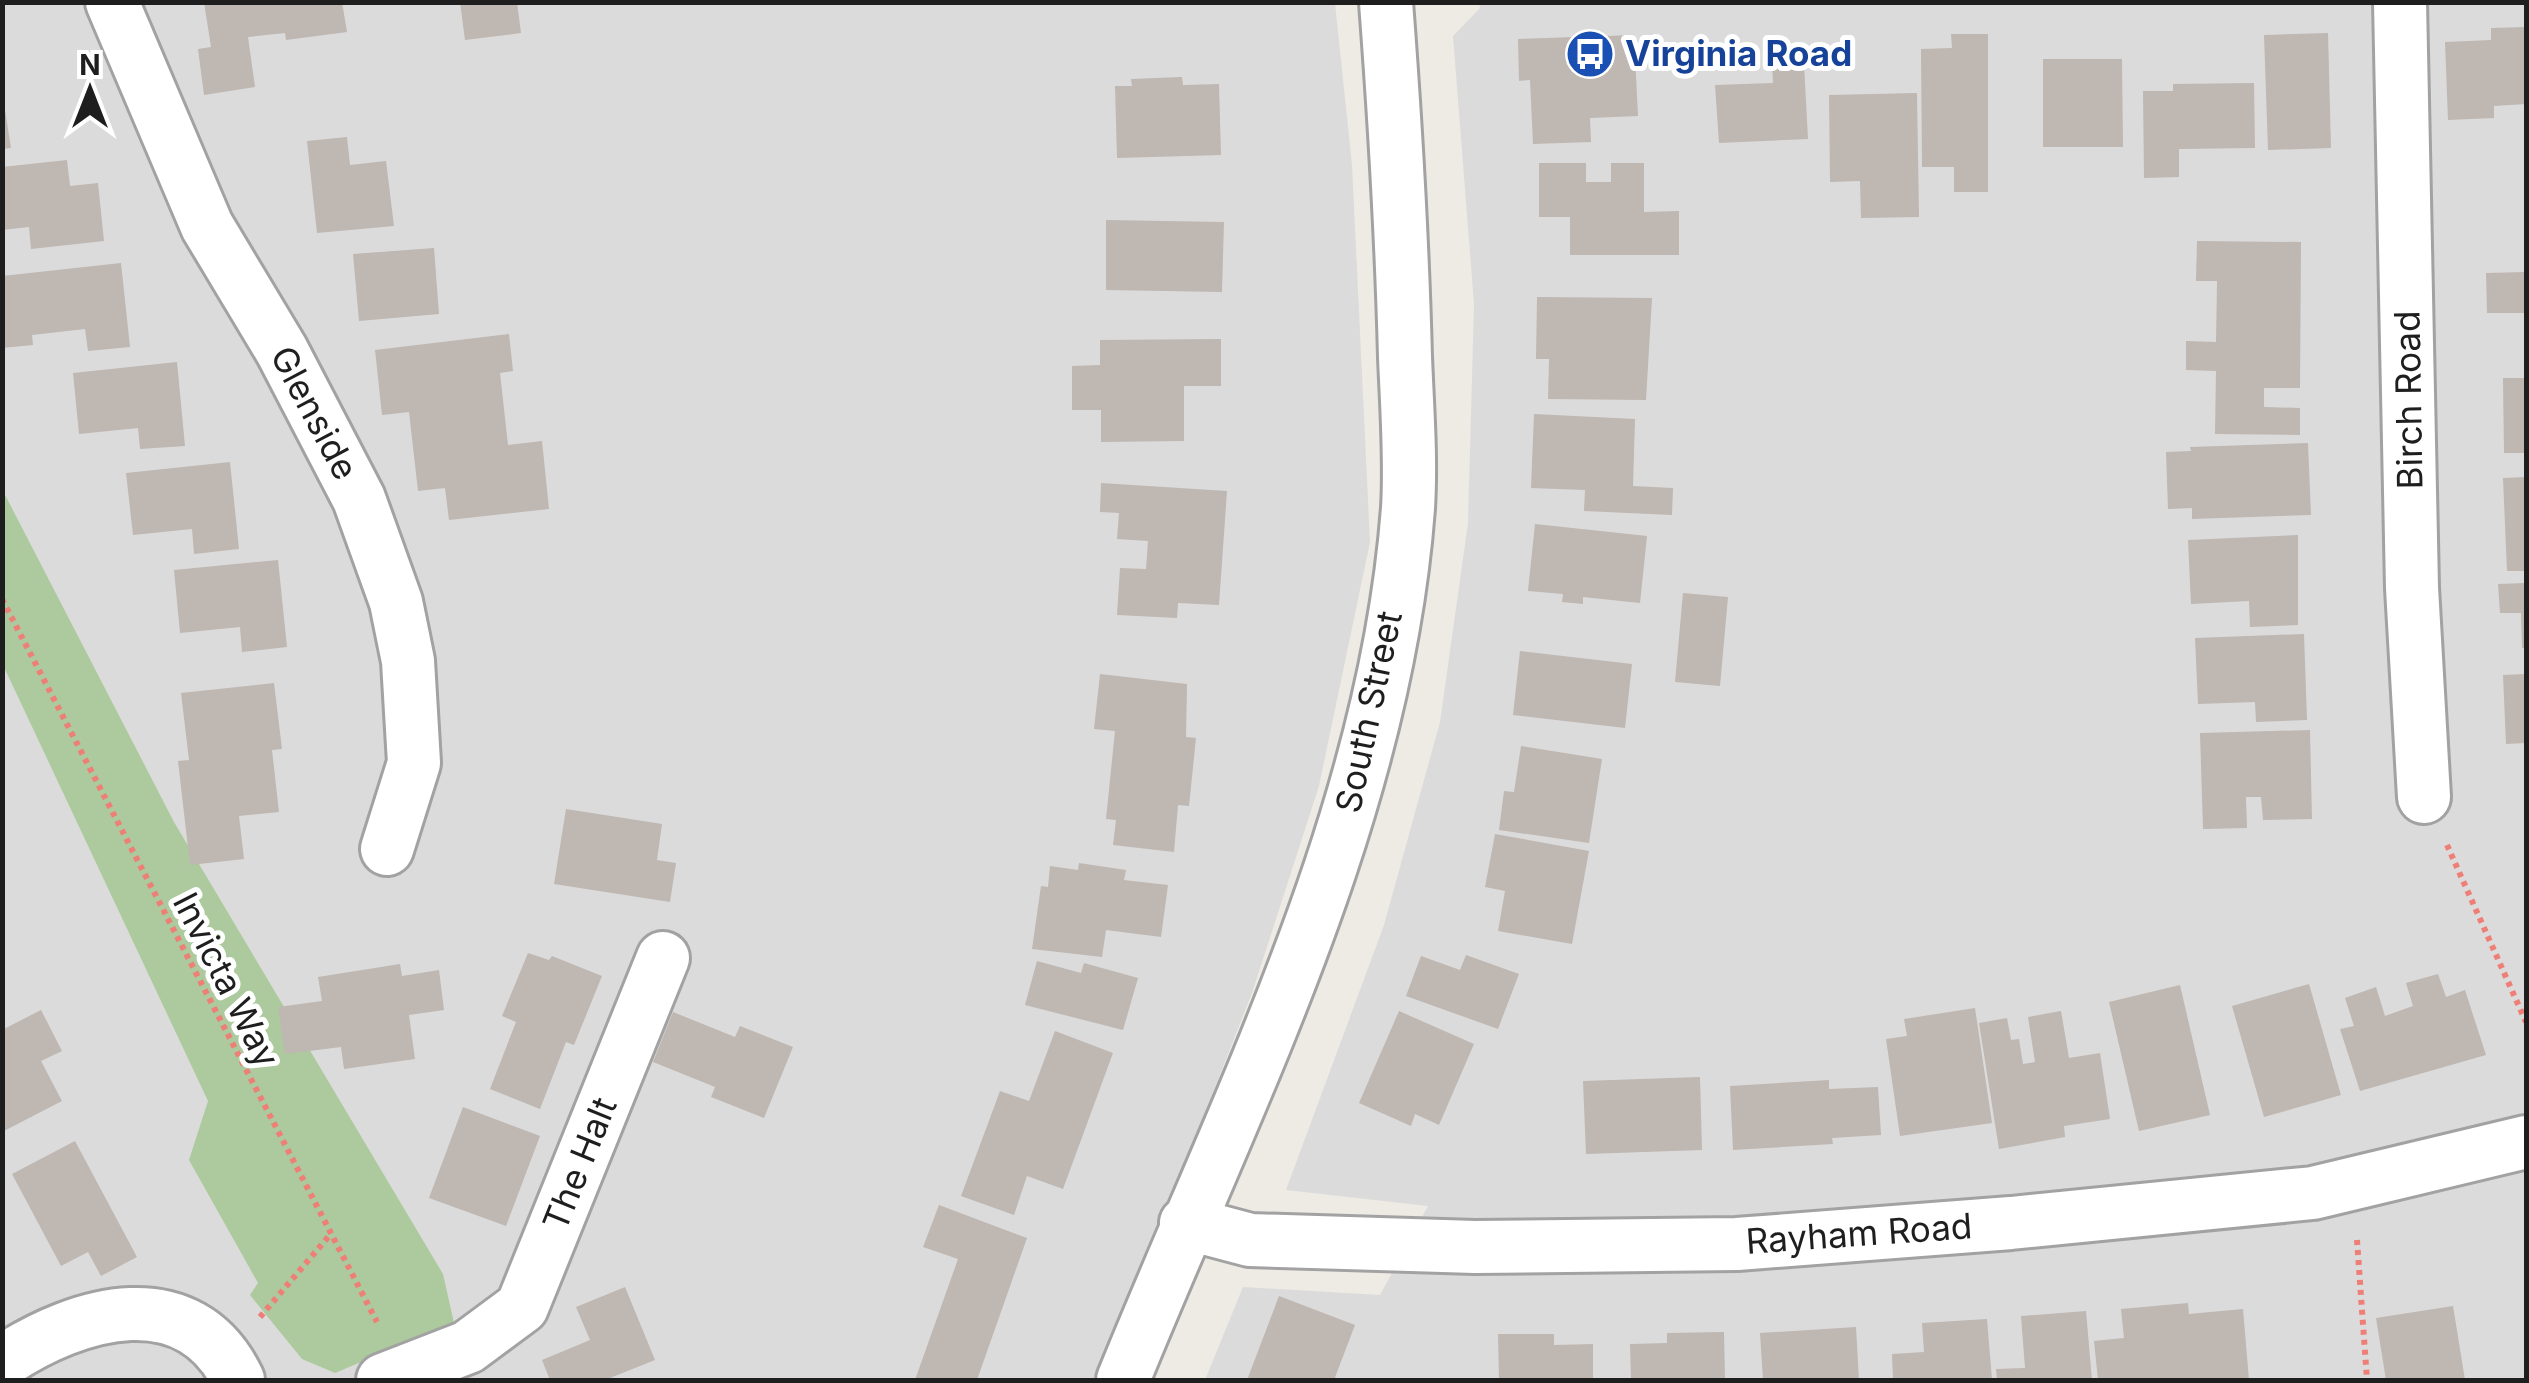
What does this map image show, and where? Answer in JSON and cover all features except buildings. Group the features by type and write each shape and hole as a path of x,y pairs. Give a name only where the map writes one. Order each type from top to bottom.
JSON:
{"street":[{"name":"Glenside","path":"112,2 207,226 282,350 359,499 396,602 408,661 414,762 387,849"},
{"name":"South Street","path":"1122,1380 1270,1035 1342,836 1385,661 1408,508 1398,174 1386,2"},
{"name":"Birch Road","path":"2400,2 2412,588 2424,797"},
{"name":"The Halt","path":"393,1376 477,1364 522,1307 663,958"},
{"name":"Rayham Road","path":"1186,1224 1269,1240 1475,1248 1737,1244 2011,1224 2313,1193 2526,1142"},
{"path":"5,1355 83,1323 133,1311 176,1318 232,1368"}],"path":[{"name":"Invicta Way","path":"2,599 329,1236 393,1376"},
{"path":"2424,797 2526,1022"},
{"path":"2350,1184 2367,1380"},
{"path":"232,1368 329,1236"}],"shaded area":[{"path":"3,3 1335,3 1352,165 1370,542 1319,786 1252,993 1100,1380 3,1380"},
{"path":"1479,3 2526,3 2526,1380 1205,1380 1243,1287 1380,1295 1428,1206 1286,1190 1384,925 1440,722 1468,523 1474,304 1453,36 1480,8"}],"green space":[{"path":"2,489 174,822 443,1274 454,1323 335,1373 302,1359 250,1295 258,1283 189,1160 208,1101 3,665"}],"place":[{"name":"Virginia Road","path":"1590,54"}]}
